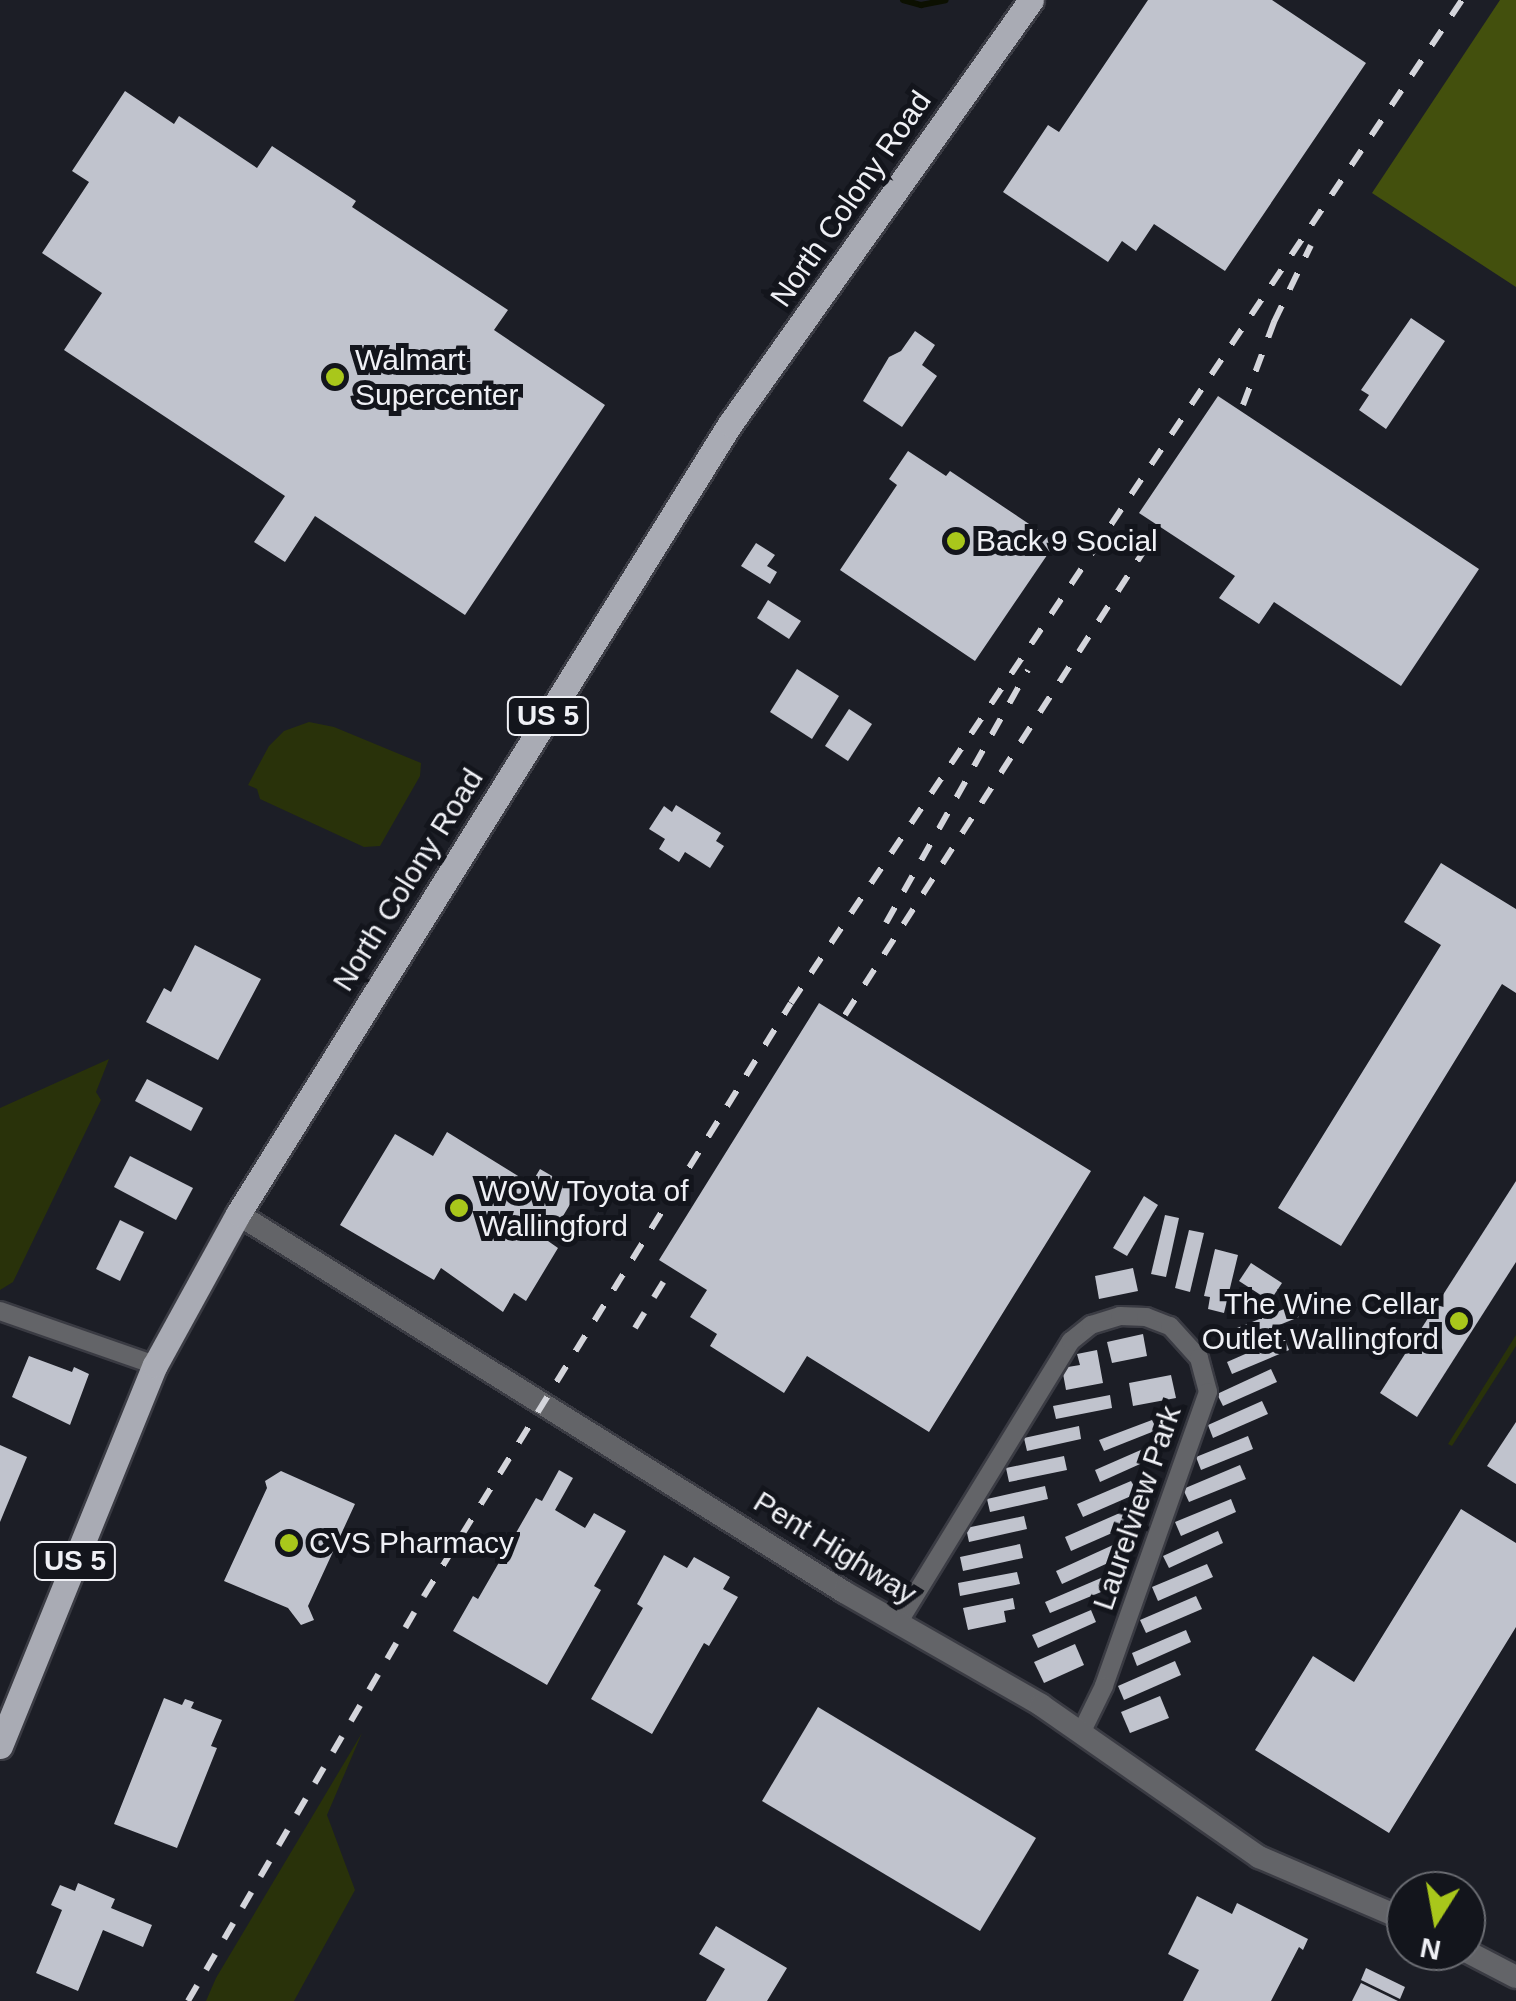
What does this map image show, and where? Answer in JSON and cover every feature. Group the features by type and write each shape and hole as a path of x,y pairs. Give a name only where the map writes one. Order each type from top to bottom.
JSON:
{"main road":[{"name":"North Colony Road","path":"0,1746 155,1365 238,1214 730,424 1031,0"}],"street":[{"name":"Pent Highway","path":"238,1214 1081,1733 1259,1857 1386,1911"},
{"path":"0,1311 155,1365"},
{"name":"Laurelview Park","path":"898,1623 1070,1341 1090,1325 1120,1316 1146,1317 1170,1326 1199,1358 1208,1392 1104,1686 1081,1733"},
{"path":"1486,1962 1516,1978"}],"green space":[{"path":"1500,0 1516,0 1516,287 1372,193"},
{"path":"309,722 334,727 421,763 420,776 380,846 364,847 260,799 257,789 248,785 269,746 284,731"},
{"path":"109,1059 96,1092 101,1100 13,1282 0,1290 0,1108"},
{"path":"1516,1335 1516,1346 1452,1446 1448,1444"},
{"path":"362,1733 327,1815 355,1890 294,2001 206,2001 216,1978"}],"building":[{"path":"1148,0 1272,0 1366,63 1225,271 1154,224 1136,251 1122,241 1108,262 1003,192 1048,125 1059,132"},
{"name":"Walmart Supercenter","path":"125,91 174,124 179,116 257,168 272,146 356,201 352,207 508,310 494,330 605,405 465,615 315,516 285,562 254,542 285,496 64,350 102,293 42,253 89,182 72,171"},
{"path":"1411,318 1445,341 1386,429 1359,410 1369,395 1361,390"},
{"path":"915,331 935,345 922,365 937,376 902,427 863,401 889,357 901,351"},
{"path":"1218,396 1479,569 1401,686 1274,602 1259,624 1219,598 1235,576 1139,513"},
{"path":"908,451 946,476 950,471 1056,542 975,661 840,570 897,485 889,479"},
{"path":"756,543 775,555 767,566 777,572 770,584 741,566"},
{"path":"768,600 801,621 789,639 757,618"},
{"path":"797,669 839,696 812,739 770,712"},
{"path":"849,709 872,724 848,761 825,746"},
{"path":"676,805 721,833 716,841 724,846 710,868 685,852 679,862 659,849 665,839 649,829 664,806 672,812"},
{"path":"1441,863 1516,909 1516,993 1502,984 1341,1246 1278,1208 1441,945 1404,922"},
{"path":"195,945 261,979 218,1060 146,1022 164,988 171,992"},
{"path":"819,1003 1091,1171 929,1432 807,1356 784,1393 710,1346 717,1334 690,1317 707,1290 659,1260"},
{"path":"147,1079 203,1108 191,1131 135,1101"},
{"name":"WOW Toyota of Wallingford","path":"447,1132 531,1184 540,1169 578,1191 548,1241 558,1248 526,1301 514,1293 503,1312 441,1268 434,1280 340,1225 395,1134 433,1156"},
{"path":"130,1156 193,1188 176,1220 114,1187"},
{"path":"1516,1181 1516,1262 1417,1417 1380,1393"},
{"path":"1144,1196 1158,1205 1127,1256 1113,1248"},
{"path":"1165,1215 1179,1218 1166,1277 1151,1274"},
{"path":"120,1220 144,1232 120,1281 96,1269"},
{"path":"1189,1230 1204,1233 1190,1292 1175,1288"},
{"path":"1215,1249 1238,1255 1224,1313 1208,1309 1210,1297 1204,1296"},
{"path":"1251,1263 1282,1283 1270,1301 1239,1281"},
{"path":"1133,1268 1138,1291 1099,1299 1095,1276"},
{"path":"1294,1305 1299,1317 1242,1340 1237,1328"},
{"path":"1143,1334 1147,1356 1112,1363 1107,1342"},
{"path":"1284,1337 1289,1350 1232,1374 1227,1362"},
{"path":"1097,1350 1103,1383 1066,1390 1062,1368 1080,1365 1077,1354"},
{"path":"29,1356 89,1374 70,1425 12,1397"},
{"path":"1271,1369 1277,1382 1223,1406 1217,1394"},
{"path":"1171,1375 1176,1398 1133,1406 1129,1383"},
{"path":"1110,1395 1112,1408 1056,1419 1053,1406"},
{"path":"1262,1401 1268,1414 1213,1438 1208,1425"},
{"path":"1152,1420 1157,1430 1104,1451 1099,1440"},
{"path":"1516,1422 1516,1484 1487,1466"},
{"path":"1079,1426 1081,1439 1027,1451 1024,1438"},
{"path":"1248,1436 1253,1449 1201,1470 1196,1457"},
{"path":"0,1445 27,1457 0,1522"},
{"path":"1143,1449 1149,1460 1100,1482 1095,1470"},
{"path":"1064,1456 1067,1470 1009,1482 1006,1468"},
{"path":"1240,1465 1246,1479 1189,1502 1183,1489"},
{"path":"559,1470 573,1478 555,1510 585,1528 594,1513 626,1531 594,1586 601,1590 547,1685 453,1631 473,1596 478,1599 536,1498 542,1501"},
{"name":"CVS Pharmacy","path":"281,1471 355,1504 308,1606 314,1620 301,1625 288,1608 224,1581 267,1488 265,1481"},
{"path":"1131,1481 1138,1493 1083,1517 1077,1504"},
{"path":"1045,1486 1048,1499 990,1512 987,1499"},
{"path":"1231,1499 1236,1512 1181,1536 1175,1522"},
{"path":"1461,1509 1516,1543 1516,1627 1389,1833 1255,1750 1313,1656 1354,1682"},
{"path":"1122,1512 1128,1526 1071,1551 1065,1537"},
{"path":"1024,1516 1027,1529 969,1542 966,1528"},
{"path":"1218,1531 1223,1543 1169,1568 1163,1556"},
{"path":"1020,1544 1023,1558 963,1571 960,1557"},
{"path":"1113,1545 1119,1558 1062,1584 1056,1571"},
{"path":"664,1555 687,1568 694,1557 730,1577 723,1589 738,1597 709,1646 704,1643 652,1734 591,1699 643,1608 637,1604"},
{"path":"1207,1564 1213,1577 1158,1601 1152,1587"},
{"path":"1017,1572 1020,1584 960,1596 958,1583"},
{"path":"1101,1578 1106,1590 1050,1613 1045,1602"},
{"path":"1196,1596 1202,1609 1146,1633 1140,1620"},
{"path":"1013,1598 1015,1609 1004,1611 1006,1622 968,1630 963,1608"},
{"path":"1091,1610 1096,1622 1038,1648 1032,1635"},
{"path":"1186,1630 1191,1642 1137,1666 1132,1653"},
{"path":"1075,1644 1084,1665 1044,1683 1034,1662"},
{"path":"1175,1661 1181,1675 1124,1700 1118,1686"},
{"path":"1160,1696 1169,1718 1130,1733 1121,1712"},
{"path":"164,1698 182,1705 185,1699 194,1702 191,1708 222,1720 211,1746 217,1748 177,1848 114,1824"},
{"path":"818,1707 1036,1838 980,1931 762,1801"},
{"path":"78,1883 115,1899 111,1908 152,1925 143,1947 103,1930 78,1991 36,1973 62,1910 51,1905 60,1885 75,1891"},
{"path":"1197,1896 1232,1914 1237,1903 1308,1939 1303,1950 1299,1947 1271,2001 1183,2001 1199,1970 1168,1954"},
{"path":"716,1926 787,1968 767,2001 706,2001 725,1969 699,1954"},
{"path":"1366,1968 1405,1987 1400,1999 1361,1980"},
{"path":"1361,1983 1398,2001 1352,2001"}],"waterway":[{"path":"903,0 921,5 946,0"}],"railway":[{"path":"188,2001 424,1596 791,1003 1462,0"},
{"path":"1243,405 1274,322 1311,245"},
{"path":"845,1015 1156,532"},
{"path":"886,923 1028,670"},
{"path":"635,1328 672,1268"}],"place":[{"name":"Walmart Supercenter","path":"335,377"},
{"name":"Back 9 Social","path":"956,541"},
{"name":"WOW Toyota of Wallingford","path":"459,1208"},
{"name":"The Wine Cellar Outlet Wallingford","path":"1459,1321"},
{"name":"CVS Pharmacy","path":"289,1543"}]}
